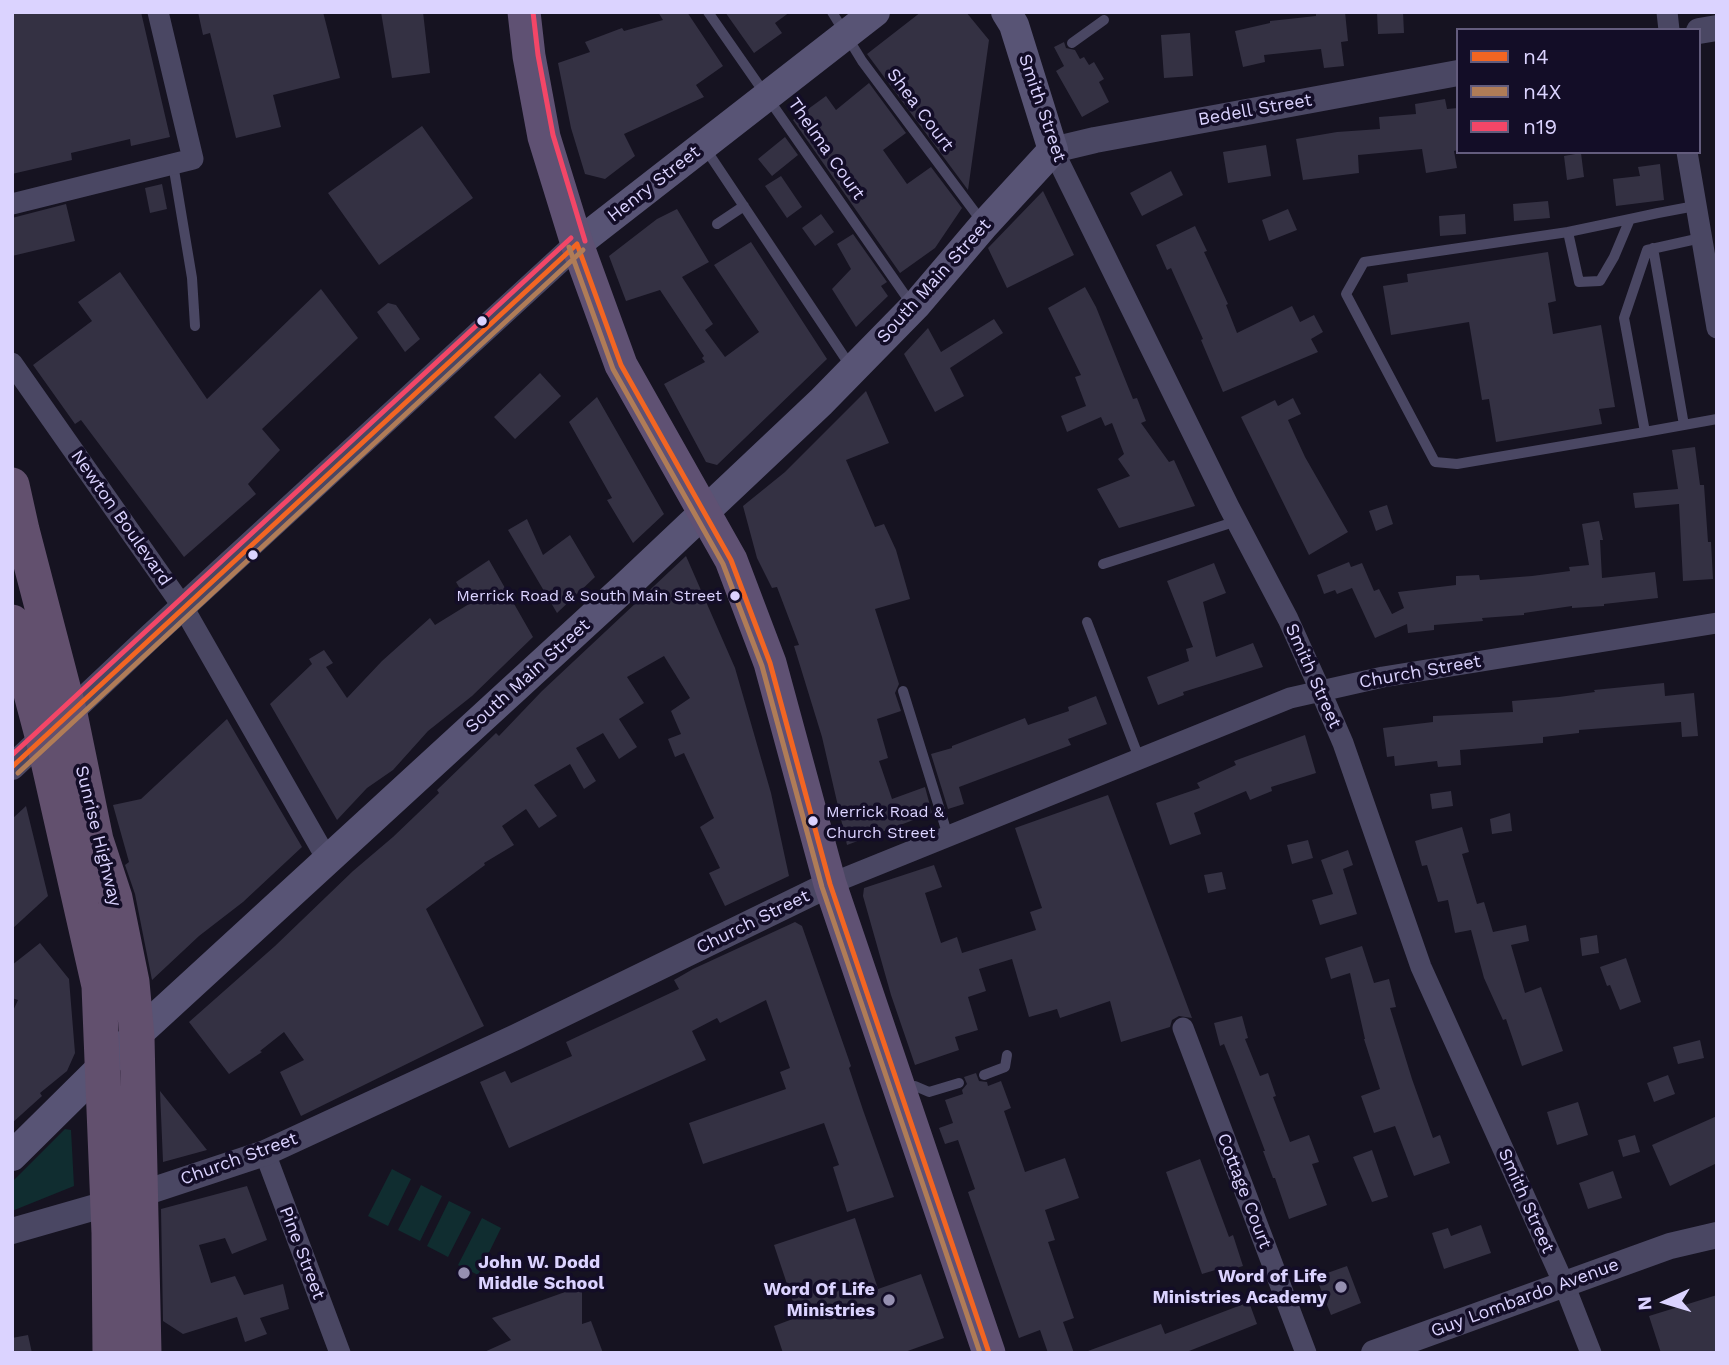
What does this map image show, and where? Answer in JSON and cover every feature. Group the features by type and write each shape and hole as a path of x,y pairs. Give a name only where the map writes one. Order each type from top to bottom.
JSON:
{"highway":[{"name":"Sunrise Highway","path":"12,485 70,714 96,840 115,898 132,982 137,1037 144,1353"},
{"name":"Sunrise Highway","path":"12,622 43,739 99,986 104,1065 110,1353"}],"main road":[{"path":"524,12 544,137 577,244 621,365 731,560 770,663 830,884 989,1353"},
{"name":"Henry Street","path":"577,244 767,95 839,23 874,12"},
{"name":"Smith Street","path":"1006,12 1014,25 1053,150"},
{"name":"South Main Street","path":"12,1156 104,1065 703,514 914,307 1053,150"}],"street":[{"path":"12,204 183,161 158,12"},
{"name":"Bedell Street","path":"1053,150 1456,73"},
{"name":"Smith Street","path":"1053,150 1321,692 1343,744 1421,967 1564,1284 1591,1353"},
{"path":"1687,154 1717,328"},
{"name":"Henry Street","path":"12,767 577,244"},
{"name":"Newton Boulevard","path":"12,363 183,607 327,859"},
{"name":"Church Street","path":"12,1231 141,1194 265,1153 523,1034 830,884 1290,698 1383,677 1717,623"},
{"name":"Cottage Court","path":"1183,1028 1306,1353"},
{"name":"Pine Street","path":"265,1153 340,1353"},
{"name":"Guy Lombardo Avenue","path":"1382,1351 1670,1246 1717,1235"}],"lane":[{"name":"Thelma Court","path":"708,12 914,307"},
{"path":"1072,43 1104,20"},
{"name":"Shea Court","path":"839,23 862,61 985,225"},
{"path":"703,145 853,369"},
{"path":"183,161 195,326"},
{"path":"717,224 744,206"},
{"path":"1695,206 1568,232 1364,262 1346,295 1435,462 1457,464 1717,419"},
{"path":"1568,232 1579,282 1600,281 1614,257 1630,219"},
{"path":"1645,432 1624,318 1647,250 1701,238"},
{"path":"1653,248 1684,425"},
{"path":"1103,564 1237,521"},
{"path":"1087,622 1139,758"},
{"path":"903,691 948,836"},
{"path":"984,1074 1005,1067 1007,1055"},
{"path":"915,1086 929,1092 959,1083"}],"green space":[{"path":"65,1129 71,1130 74,1186 12,1211 12,1182"},
{"path":"392,1169 411,1179 388,1226 368,1216"},
{"path":"421,1185 442,1196 420,1241 398,1230"},
{"path":"449,1201 471,1212 448,1257 427,1246"},
{"path":"482,1218 501,1228 478,1275 458,1265"}],"building":[{"path":"12,12 141,12 170,137 131,146 130,139 71,153 72,160 12,174"},
{"path":"198,12 323,12 340,78 273,95 281,127 236,138 210,33 203,35"},
{"path":"381,12 423,12 430,73 392,78"},
{"path":"658,12 687,12 723,66 696,85 704,97 624,134 635,156 605,179 585,174 571,128 558,63 590,52 585,42 622,28 624,31 663,20"},
{"path":"725,12 790,12 775,23 782,33 754,53"},
{"path":"921,12 966,12 989,40 968,190 867,54"},
{"path":"1316,12 1345,12 1348,41 1341,42 1344,66 1324,68 1321,49 1264,55 1265,62 1243,67 1235,31 1270,21 1316,16"},
{"path":"1377,12 1403,12 1404,33 1378,34"},
{"path":"1190,33 1193,76 1164,78 1161,35"},
{"path":"1064,42 1066,48 1075,50 1080,59 1084,57 1089,65 1094,62 1104,79 1099,82 1109,102 1082,117 1056,71 1064,66 1054,47"},
{"path":"869,83 906,133 883,150 907,184 931,167 962,208 935,248 900,273 793,120 826,96 836,110"},
{"path":"1445,99 1447,109 1456,108 1454,151 1457,168 1426,173 1422,149 1358,155 1359,173 1303,180 1296,139 1337,132 1380,129 1379,117 1416,114 1415,104"},
{"path":"422,126 473,198 379,265 328,193"},
{"path":"785,137 798,155 772,176 758,159"},
{"path":"1266,145 1271,176 1228,183 1223,152"},
{"path":"1581,154 1584,177 1567,180 1564,156"},
{"path":"1660,164 1664,200 1616,206 1613,179 1640,176 1638,167"},
{"path":"1171,171 1183,195 1142,216 1130,193"},
{"path":"781,176 802,207 787,218 765,186"},
{"path":"162,184 167,209 150,213 145,188"},
{"path":"1043,191 1074,255 1007,288 988,248"},
{"path":"1548,201 1550,218 1514,221 1513,204"},
{"path":"66,204 75,241 12,256 12,218"},
{"path":"677,209 709,262 682,277 713,324 705,330 725,357 759,332 714,265 751,242 827,359 717,465 706,462 664,384 705,362 702,358 704,356 660,290 626,301 609,256 657,219"},
{"path":"1288,209 1297,230 1269,241 1262,220"},
{"path":"821,214 834,232 815,246 802,228"},
{"path":"1465,214 1466,234 1440,236 1439,216"},
{"path":"1195,226 1228,304 1226,305 1237,333 1292,306 1300,322 1314,315 1323,332 1311,339 1318,352 1223,392 1171,268 1167,270 1156,245"},
{"path":"853,234 887,282 881,286 888,296 856,327 832,289 851,269 837,244"},
{"path":"1548,252 1556,301 1548,303 1553,334 1601,325 1615,407 1599,409 1602,424 1496,442 1489,399 1482,400 1469,322 1391,335 1383,286 1408,282 1407,274"},
{"path":"120,272 207,399 321,289 358,338 262,429 280,450 248,484 256,494 184,557 81,420 75,424 33,365 92,321 78,302"},
{"path":"1085,287 1096,307 1133,399 1137,398 1146,421 1141,423 1169,462 1174,460 1195,506 1119,528 1097,489 1130,476 1118,459 1124,454 1112,423 1105,426 1101,417 1067,432 1061,416 1086,406 1075,377 1081,375 1048,308"},
{"path":"388,303 396,305 420,339 405,352 377,312"},
{"path":"994,319 1003,333 950,368 964,396 935,412 904,354 928,328 941,352"},
{"path":"540,373 561,396 515,439 494,417"},
{"path":"866,391 889,443 846,460 875,527 884,524 896,550 910,599 875,609 899,684 895,693 901,711 877,719 888,758 879,761 892,799 925,787 932,813 847,845 822,737 794,646 799,645 777,587 772,588 757,558 743,506 785,472"},
{"path":"597,397 664,514 633,543 607,500 612,498 569,422"},
{"path":"1293,398 1301,414 1288,420 1305,457 1348,532 1309,555 1241,417 1275,400 1278,406"},
{"path":"1695,447 1700,485 1704,485 1713,579 1683,581 1679,504 1635,508 1633,493 1678,489 1672,450"},
{"path":"1387,505 1393,524 1376,531 1369,511"},
{"path":"527,519 543,555 570,535 595,577 557,613 508,530"},
{"path":"1599,521 1603,540 1600,540 1602,578 1655,572 1658,598 1482,618 1483,621 1434,625 1434,630 1408,633 1407,624 1375,638 1352,588 1337,594 1335,590 1324,594 1317,575 1349,562 1351,567 1362,563 1374,591 1379,589 1392,614 1404,608 1398,592 1456,585 1456,576 1479,575 1480,580 1532,576 1570,571 1569,567 1589,565 1582,524"},
{"path":"686,556 735,668 771,793 789,876 725,906 709,873 720,868 700,827 714,818 684,753 675,757 668,739 681,734 671,711 690,698 664,656 627,677 644,703 619,719 637,747 619,759 603,733 576,748 596,781 584,789 570,764 534,785 557,816 539,828 526,809 502,826 514,845 484,863 485,865 426,909 484,1026 301,1116 280,1072 304,1060 284,1032 260,1051 262,1052 229,1074 189,1022 393,837 496,733 499,736 542,691"},
{"path":"489,560 533,637 472,696 428,731 393,770 367,788 337,820 270,704 312,664 309,659 324,650 333,663 326,667 347,698 382,661 430,618 435,625 469,604 456,582"},
{"path":"1214,563 1226,593 1203,602 1216,657 1253,643 1263,667 1183,692 1184,695 1158,705 1147,677 1189,661 1186,649 1193,647 1167,581"},
{"path":"1664,683 1665,696 1694,693 1698,736 1682,737 1681,722 1579,730 1579,733 1543,737 1543,743 1460,750 1461,765 1438,767 1437,761 1395,766 1394,756 1387,757 1383,728 1433,722 1433,716 1513,712 1512,701"},
{"path":"1096,696 1107,724 1068,739 1071,745 959,787 964,804 948,809 931,754 1025,718 1028,725 1069,711 1068,707"},
{"path":"227,719 302,847 152,980 135,894 125,865 129,862 113,805 141,799"},
{"path":"1305,735 1316,773 1271,787 1272,791 1250,800 1246,791 1194,813 1201,834 1170,845 1156,803 1200,788 1197,783 1236,765 1234,761"},
{"path":"1451,791 1453,806 1432,809 1430,794"},
{"path":"1108,795 1192,1018 1179,1016 1172,1020 1170,1027 1121,1042 1110,1001 1060,1018 1057,1009 1029,1017 1012,959 979,969 986,991 968,997 978,1030 955,1037 959,1050 915,1065 891,995 863,896 864,888 934,865 942,887 925,893 941,943 957,937 962,953 1036,930 1030,912 1042,908 1015,828"},
{"path":"26,806 48,896 12,929 12,819"},
{"path":"1510,813 1512,831 1492,834 1490,819"},
{"path":"1462,827 1469,852 1462,854 1477,904 1484,902 1493,932 1526,925 1529,941 1511,945 1525,993 1541,987 1563,1051 1522,1066 1506,1019 1503,1020 1484,978 1471,930 1455,933 1448,900 1438,902 1427,865 1422,866 1415,841"},
{"path":"1308,840 1313,858 1292,864 1287,845"},
{"path":"1348,850 1353,865 1343,869 1357,914 1320,925 1312,900 1333,894 1321,860"},
{"path":"1222,872 1226,889 1208,893 1204,875"},
{"path":"795,922 802,926 894,1197 847,1212 833,1167 839,1165 824,1123 703,1164 689,1123 786,1089 780,1072 790,1068 766,1000 720,1023 717,1018 692,1031 706,1060 509,1148 480,1082 505,1071 511,1083 572,1056 566,1042 679,989 674,980 693,969"},
{"path":"1597,935 1599,953 1582,956 1580,938"},
{"path":"40,943 69,979 75,1053 67,1071 40,1093 42,1096 12,1123 12,1013 18,1000 12,998 12,965"},
{"path":"1362,946 1374,983 1389,979 1396,1007 1390,1008 1412,1079 1433,1138 1440,1135 1450,1163 1414,1176 1395,1126 1374,1133 1361,1096 1380,1089 1364,1039 1350,973 1331,979 1325,958"},
{"path":"1626,958 1641,1002 1620,1010 1600,967"},
{"path":"1242,1016 1248,1038 1245,1039 1260,1076 1268,1073 1276,1096 1273,1097 1290,1142 1309,1135 1319,1162 1312,1164 1327,1205 1289,1219 1234,1069 1224,1044 1220,1046 1214,1023"},
{"path":"1700,1040 1704,1058 1678,1064 1673,1047"},
{"path":"976,1073 979,1081 987,1082 988,1086 1001,1081 1011,1108 1004,1111 1025,1172 1065,1158 1079,1198 1045,1210 1055,1240 1048,1242 1074,1318 1063,1322 1074,1353 1048,1353 1040,1330 1019,1338 968,1192 975,1189 958,1140 945,1144 939,1128 953,1123 945,1100 963,1094 962,1090 967,1084 964,1077"},
{"path":"1668,1075 1675,1094 1654,1102 1647,1083"},
{"path":"160,1091 207,1150 163,1162"},
{"path":"1578,1102 1588,1135 1557,1145 1547,1112"},
{"path":"1717,1116 1717,1163 1670,1186 1652,1145"},
{"path":"1635,1135 1640,1152 1623,1157 1618,1140"},
{"path":"1372,1150 1388,1197 1372,1202 1353,1157"},
{"path":"1200,1159 1229,1237 1233,1235 1243,1266 1223,1272 1222,1268 1202,1274 1166,1172"},
{"path":"1613,1171 1622,1198 1588,1209 1579,1183"},
{"path":"247,1186 267,1240 232,1254 225,1238 199,1245 211,1283 235,1276 244,1295 283,1284 289,1309 260,1318 267,1334 245,1342 237,1317 183,1334 163,1321 161,1209"},
{"path":"855,1218 878,1289 921,1274 944,1338 902,1353 783,1353 774,1326 798,1317 774,1245"},
{"path":"1481,1225 1491,1253 1444,1269 1432,1233 1448,1228 1451,1236"},
{"path":"1347,1266 1361,1303 1331,1315 1316,1277"},
{"path":"582,1286 582,1324 591,1321 603,1353 482,1353 511,1340 492,1318"},
{"path":"1717,1295 1717,1353 1661,1353 1649,1316"},
{"path":"1249,1302 1257,1324 1184,1353 1088,1353 1161,1324 1165,1334"},
{"path":"28,1335 32,1353 12,1353 12,1338"}],"transit line":[{"name":"n19","path":"533,12 553,135 585,241"},
{"name":"n19","path":"12,755 571,238"},
{"name":"n4","path":"577,244 621,365 731,560 770,663 830,884 989,1353"},
{"name":"n4","path":"12,767 577,244"},
{"name":"n4X","path":"569,247 613,369 723,564 762,666 822,887 980,1353"},
{"name":"n4X","path":"18,773 583,250"}],"place":[{"name":"Merrick Road & South Main Street","path":"735,596"},
{"name":"Merrick Road & Church Street","path":"813,821"},
{"name":"John W. Dodd Middle School","path":"464,1273"},
{"name":"Word of Life Ministries Academy","path":"1341,1287"},
{"name":"Word Of Life Ministries","path":"889,1300"}]}
